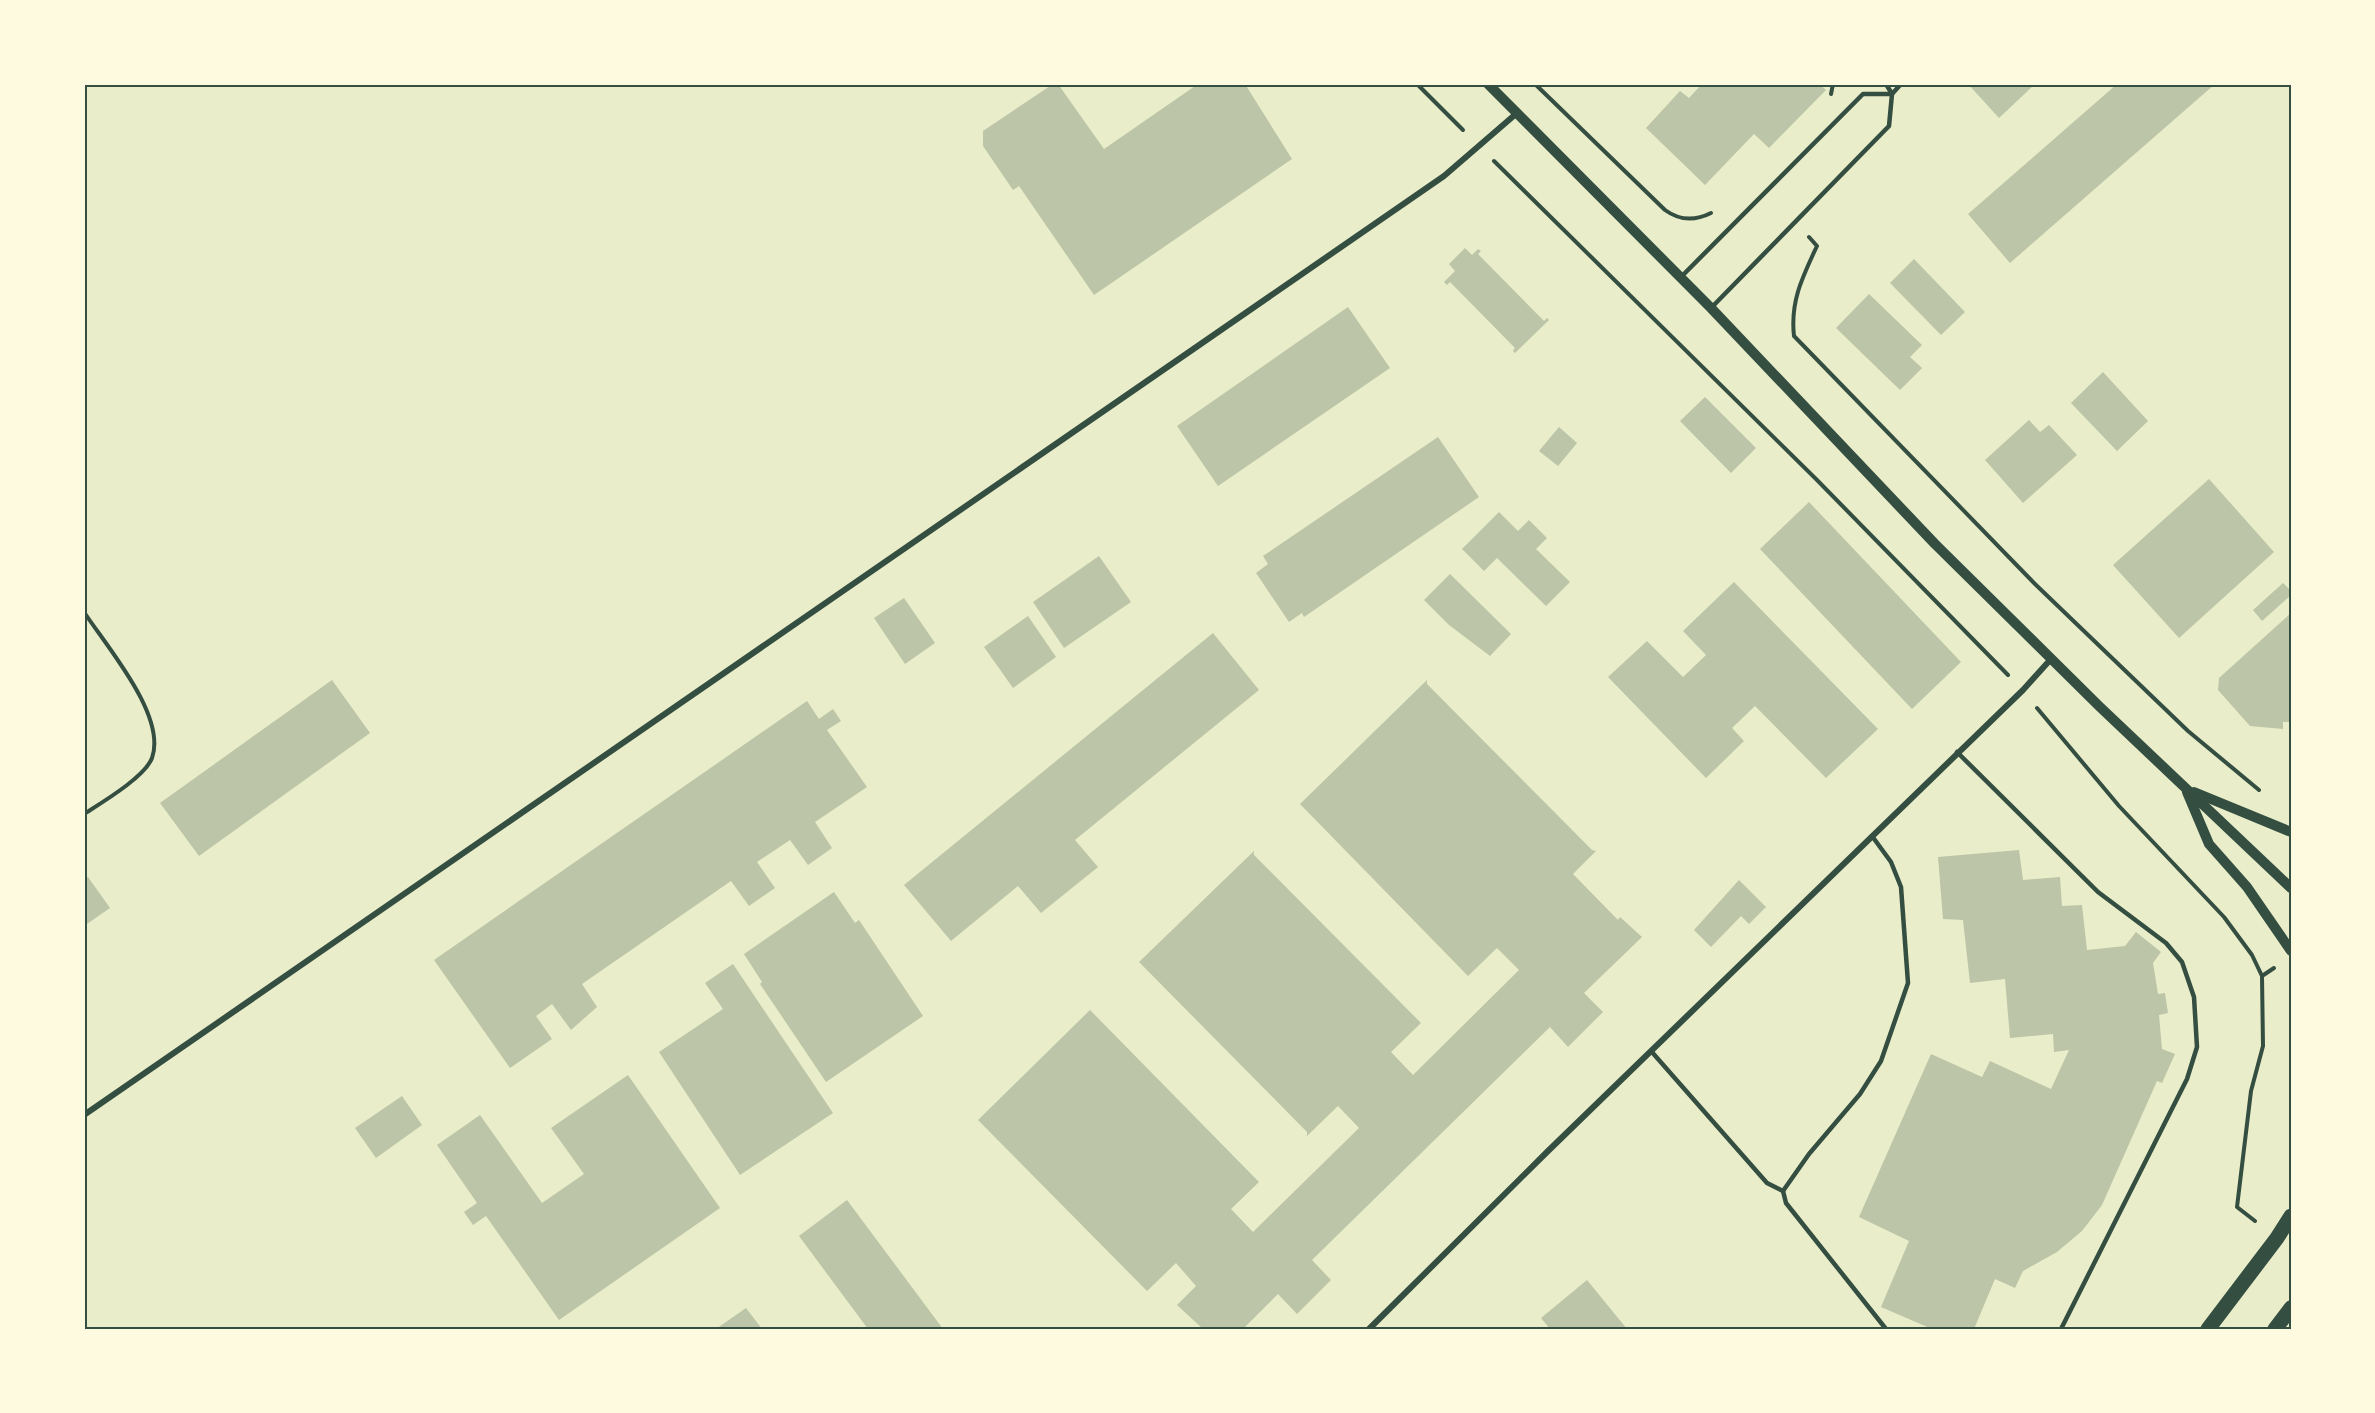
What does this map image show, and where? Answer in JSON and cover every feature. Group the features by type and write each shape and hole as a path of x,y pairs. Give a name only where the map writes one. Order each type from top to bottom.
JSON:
{"main road":[{"path":"2208,1329 2291,1216"},
{"path":"2275,1329 2291,1308"}],"street":[{"path":"1488,84 1711,308 1935,544 2185,789 2291,888"},
{"path":"84,1115 311,956 789,630 1444,176 1480,147 1516,113"},
{"path":"1369,1329 2023,690 2051,659"},
{"path":"2185,789 2291,832"},
{"path":"2185,789 2209,844 2247,887 2291,951"}],"lane":[{"path":"1711,308 1889,126 1892,94 1886,84"},
{"path":"1680,277 1863,94 1892,94 1901,84"},
{"path":"1957,752 2098,892 2166,943 2182,962 2194,997 2197,1047 2187,1079 2061,1329"},
{"path":"1872,836 1891,862 1901,886 1908,982 1881,1061 1860,1095 1809,1154 1783,1191 1786,1203 1886,1329"},
{"path":"1651,1051 1767,1184 1783,1191"}],"path":[{"path":"1417,84 1817,480 2023,690 2119,806 2224,917 2252,955 2262,976 2263,1046 2252,1091 2237,1207"},
{"path":"1535,84 1673,216 1691,219 1703,217 1717,210"},
{"path":"1795,223 1817,246 1797,289 1791,315 1794,336 2035,584 2188,731 2266,795"},
{"path":"84,612 148,710 155,736 151,760 126,786 84,814"}],"building":[{"path":"1053,84 1058,84 1104,149 1198,84 1245,84 1292,159 1094,295 1019,186 1013,190 983,146 983,131"},
{"path":"1702,84 1819,84 1826,90 1769,148 1754,134 1705,185 1646,128 1680,91 1689,98"},
{"path":"1968,84 2035,84 1999,118"},
{"path":"2117,84 2215,84 2010,263 1968,214"},
{"path":"1465,248 1472,255 1478,249 1481,251 1478,254 1544,321 1547,318 1549,320 1515,353 1513,351 1515,348 1450,282 1447,285 1444,282 1455,271 1449,264"},
{"path":"1914,259 1965,312 1941,335 1890,283"},
{"path":"1869,294 1922,345 1910,357 1922,368 1900,390 1836,328"},
{"path":"1348,307 1390,368 1218,486 1177,426"},
{"path":"2103,372 2148,421 2117,451 2071,403"},
{"path":"1705,397 1756,448 1731,473 1680,421"},
{"path":"2029,420 2040,432 2049,425 2077,455 2023,503 1985,460"},
{"path":"1559,427 1577,443 1558,466 1539,451"},
{"path":"1438,437 1479,497 1304,617 1302,613 1289,622 1256,573 1268,564 1263,556"},
{"path":"2209,479 2274,552 2179,638 2113,565"},
{"path":"1809,502 1961,662 1912,709 1760,549"},
{"path":"1499,512 1518,531 1529,520 1547,538 1536,549 1570,582 1546,606 1497,558 1484,571 1462,549"},
{"path":"1099,556 1131,602 1064,648 1033,602"},
{"path":"1450,574 1511,634 1490,656 1449,625 1424,600"},
{"path":"1734,582 1878,729 1826,778 1755,706 1732,728 1744,741 1706,778 1608,677 1647,641 1683,677 1706,655 1683,631"},
{"path":"2283,583 2291,591 2291,595 2262,621 2253,610"},
{"path":"904,598 935,643 905,664 874,618"},
{"path":"2291,613 2291,722 2283,722 2283,729 2250,726 2218,690 2219,678"},
{"path":"1028,616 1056,657 1013,688 984,647"},
{"path":"1213,633 1259,690 1075,840 1098,867 1041,913 1018,886 951,941 904,885"},
{"path":"332,680 370,733 199,856 160,803"},
{"path":"1427,680 1427,684 1592,850 1596,851 1573,874 1618,920 1620,917 1642,937 1584,993 1603,1012 1568,1047 1550,1027 1312,1260 1331,1280 1297,1314 1278,1294 1243,1329 1203,1329 1177,1305 1196,1286 1176,1263 1147,1291 978,1120 1090,1010 1259,1182 1231,1209 1253,1232 1359,1128 1338,1106 1307,1136 1307,1132 1139,962 1254,851 1254,855 1421,1023 1391,1052 1413,1075 1519,970 1497,948 1468,976 1300,804"},
{"path":"807,701 819,719 833,709 841,721 827,730 867,787 815,822 832,848 808,865 790,840 757,862 775,888 749,906 731,881 582,984 597,1007 571,1030 552,1004 536,1016 552,1039 510,1068 434,960"},
{"path":"2019,850 2023,880 2060,877 2062,906 2082,905 2087,950 2125,946 2136,932 2161,952 2153,963 2158,994 2165,993 2168,1013 2159,1015 2162,1049 2175,1054 2162,1083 2157,1081 2102,1205 2082,1231 2057,1252 2023,1271 2015,1288 1995,1279 1974,1329 1932,1329 1881,1307 1909,1241 1859,1217 1931,1054 1982,1077 1990,1061 2051,1089 2069,1050 2054,1052 2053,1034 2010,1038 2005,979 1970,983 1963,920 1943,919 1938,857"},
{"path":"88,877 110,908 84,926 84,879"},
{"path":"1739,880 1766,907 1749,924 1741,916 1711,947 1694,930"},
{"path":"834,892 855,923 859,920 923,1016 826,1082 760,984 762,982 744,954"},
{"path":"733,964 833,1113 740,1175 659,1052 723,1009 705,983"},
{"path":"628,1075 720,1208 559,1320 486,1216 473,1225 464,1212 477,1203 437,1145 480,1115 542,1203 584,1174 551,1128"},
{"path":"402,1096 422,1125 376,1158 355,1128"},
{"path":"847,1200 943,1329 868,1329 799,1236"},
{"path":"1587,1280 1627,1329 1550,1329 1541,1318"},
{"path":"746,1308 762,1329 716,1329"}]}
